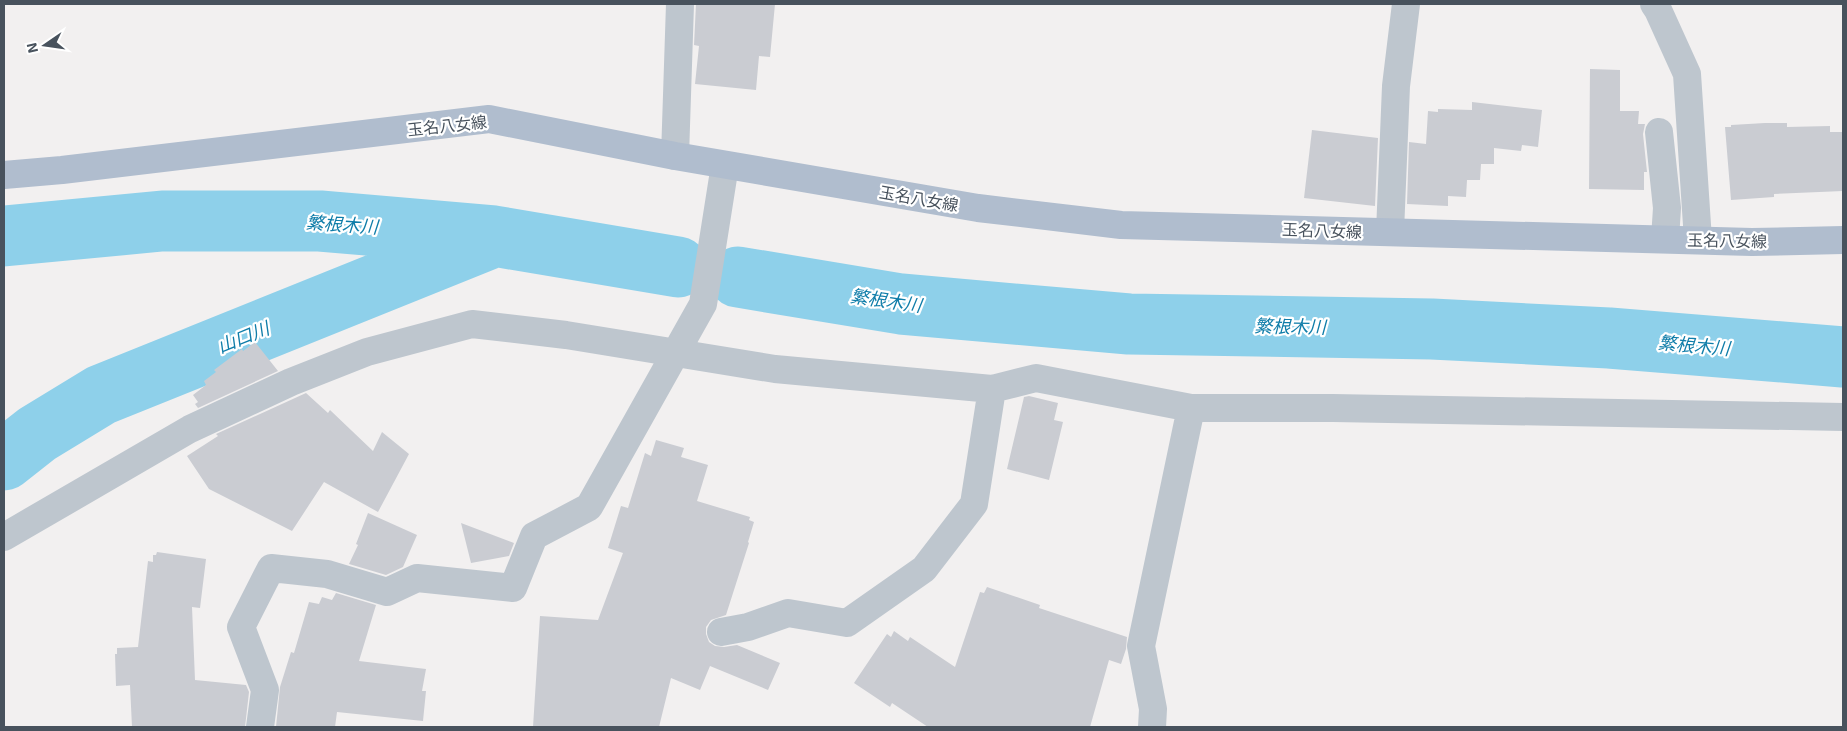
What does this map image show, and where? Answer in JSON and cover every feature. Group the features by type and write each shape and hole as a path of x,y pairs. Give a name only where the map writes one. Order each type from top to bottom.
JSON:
{"main road":[{"name":"玉名八女線","path":"4,175 62,170 489,119 675,156 978,208 1121,225 1698,240 1843,240"}],"street":[{"path":"675,156 680,4"},
{"path":"1390,232 1396,86 1406,4"},
{"path":"1654,4 1687,74 1698,240"},
{"path":"1659,132 1667,208 1665,239"},
{"path":"260,727 264,690 241,627 271,568 327,574 386,592 417,578 513,588 534,536 590,506 703,304 725,164"},
{"path":"4,537 190,429 291,382 366,352 472,324 566,335 775,369 992,389 1036,378 1191,408 1343,408 1843,417"},
{"path":"721,632 748,627 788,613 847,623 924,570 974,504 992,389"},
{"path":"1152,727 1153,709 1141,646 1191,408"}],"building":[{"path":"696,4 775,4 770,57 759,56 756,90 695,84 699,46 694,45"},
{"path":"1590,69 1620,70 1620,111 1639,111 1638,124 1645,124 1643,134 1647,172 1644,172 1644,190 1589,189"},
{"path":"1472,102 1542,110 1538,147 1522,145 1521,151 1494,148 1494,164 1481,164 1480,180 1467,180 1466,197 1448,196 1448,206 1407,204 1409,142 1426,144 1428,111 1438,112 1438,109 1472,110"},
{"path":"1787,123 1787,127 1830,126 1830,132 1843,132 1843,191 1774,194 1774,197 1731,200 1725,127"},
{"path":"1312,130 1378,138 1375,206 1304,198"},
{"path":"255,342 278,371 198,408 195,404 198,402 193,395 206,385 204,381 216,372 214,370 242,349 243,351"},
{"path":"306,393 328,413 330,410 373,451 382,432 409,454 378,512 324,482 292,531 209,489 187,456 218,436 216,434"},
{"path":"1029,396 1058,403 1054,420 1063,422 1049,480 1007,469 1024,397"},
{"path":"656,440 684,448 681,457 708,465 697,501 750,517 749,520 754,522 726,615 711,620 706,627 709,642 715,646 724,647 737,645 780,663 768,690 710,666 700,690 671,678 659,727 533,727 540,616 598,620 623,553 608,548 621,506 628,508 645,453 651,456"},
{"path":"368,513 417,535 403,567 386,575 349,564 358,545 356,544"},
{"path":"461,523 514,543 509,556 471,563"},
{"path":"157,552 206,559 200,608 192,607 195,680 246,685 249,692 245,727 132,727 130,685 116,686 115,654 117,654 117,648 138,647 148,561 153,562 153,555 156,555"},
{"path":"987,587 1040,605 1039,608 1127,637 1126,649 1121,664 1109,660 1090,727 928,727 892,703 890,707 854,683 887,634 891,637 894,631 908,641 910,637 955,667 980,592 984,593"},
{"path":"336,593 376,605 359,661 426,669 422,691 426,691 423,721 337,712 335,727 276,727 280,687 291,652 294,653 309,602 319,604 322,597 332,600"}],"waterway":[{"name":"繁根木川","path":"4,236 162,221 320,221 494,236 678,267"},
{"name":"山口川","path":"4,460 37,434 101,395 486,240"},
{"name":"繁根木川","path":"738,277 901,304 1129,324 1432,329 1609,338 1843,357"}]}
